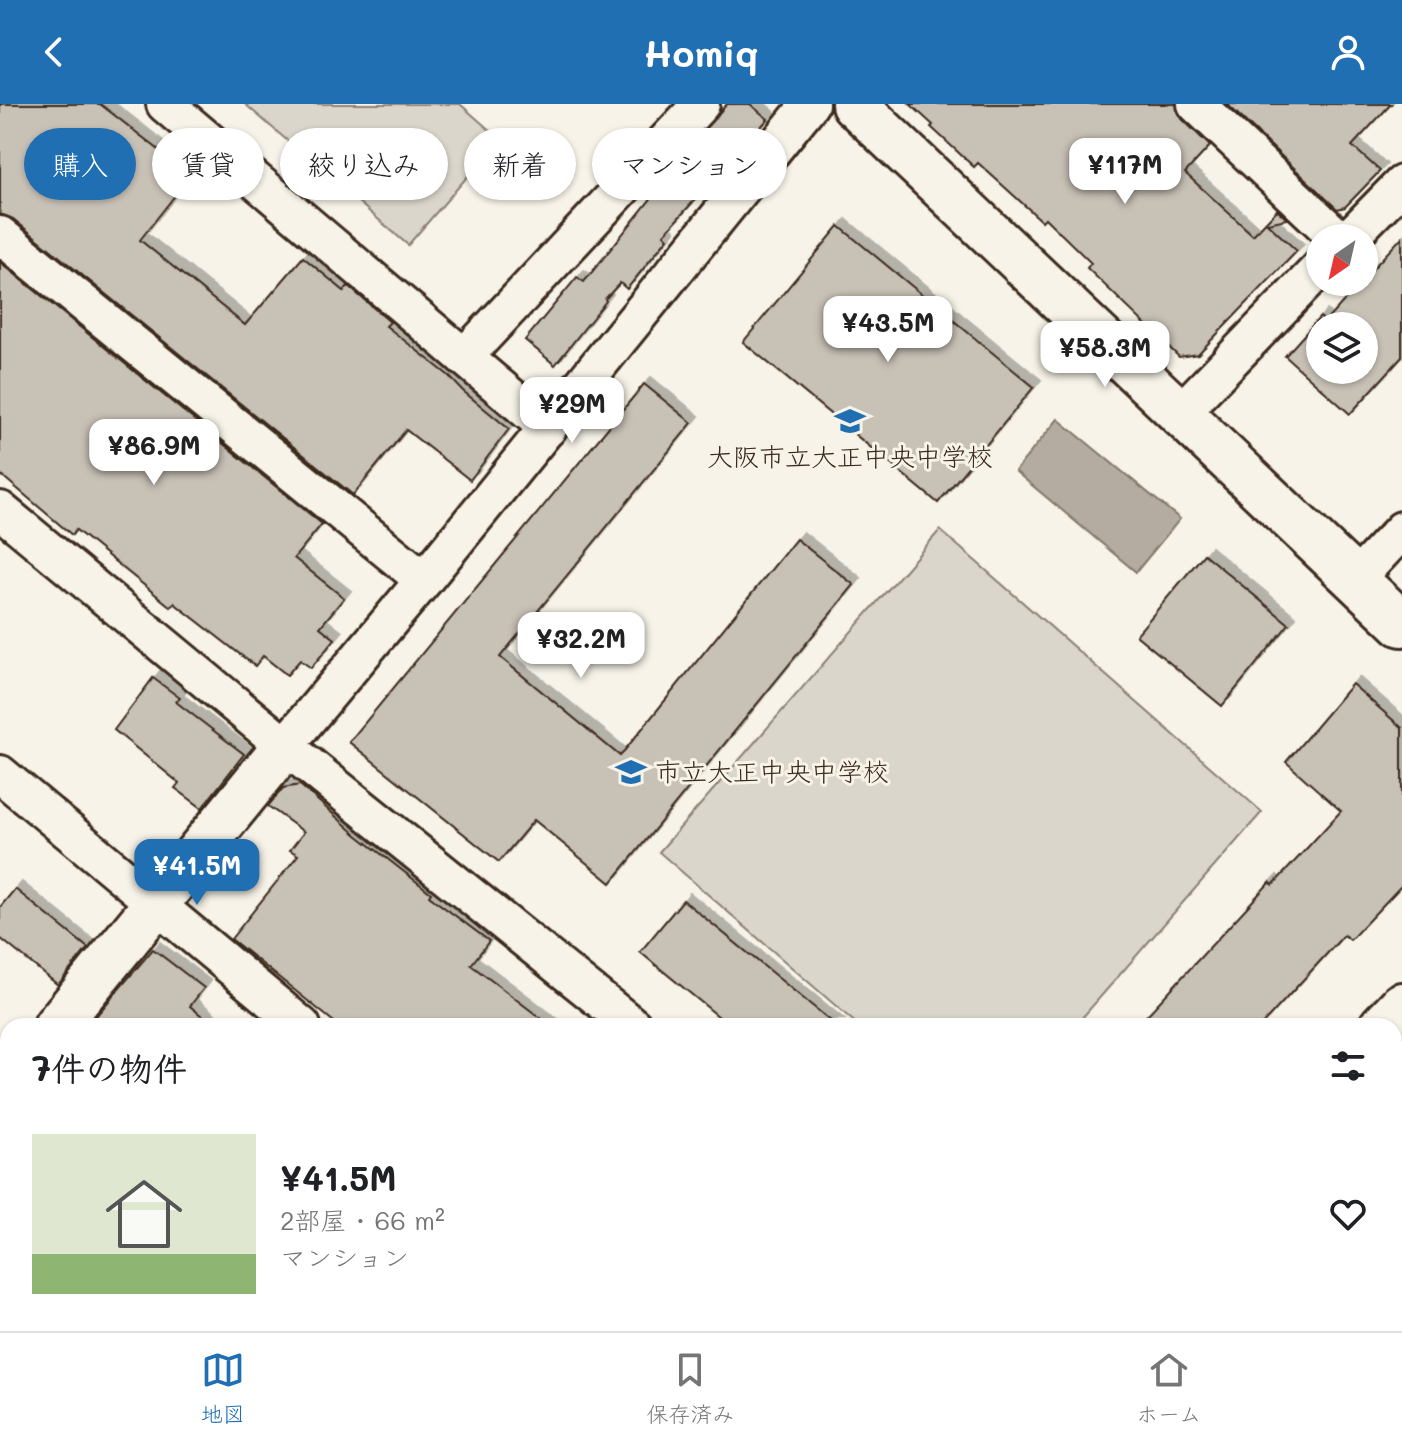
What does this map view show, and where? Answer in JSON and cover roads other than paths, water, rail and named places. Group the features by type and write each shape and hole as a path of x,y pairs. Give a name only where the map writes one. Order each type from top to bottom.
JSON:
{"street":[{"path":"165,104 548,428"},
{"path":"464,357 701,104"},
{"path":"63,1018 424,580 810,104"},
{"path":"854,104 1402,624"},
{"path":"1196,104 1323,224"},
{"path":"1363,224 1402,184"},
{"path":"0,235 424,580"},
{"path":"1180,413 1306,282"},
{"path":"0,510 285,746 623,1018"},
{"path":"1355,580 1402,530"},
{"path":"0,774 293,1018"}],"place":[{"name":"大阪市立大正中央中学校","path":"850,421"},
{"name":"市立大正中央中学校","path":"631,772"}]}
